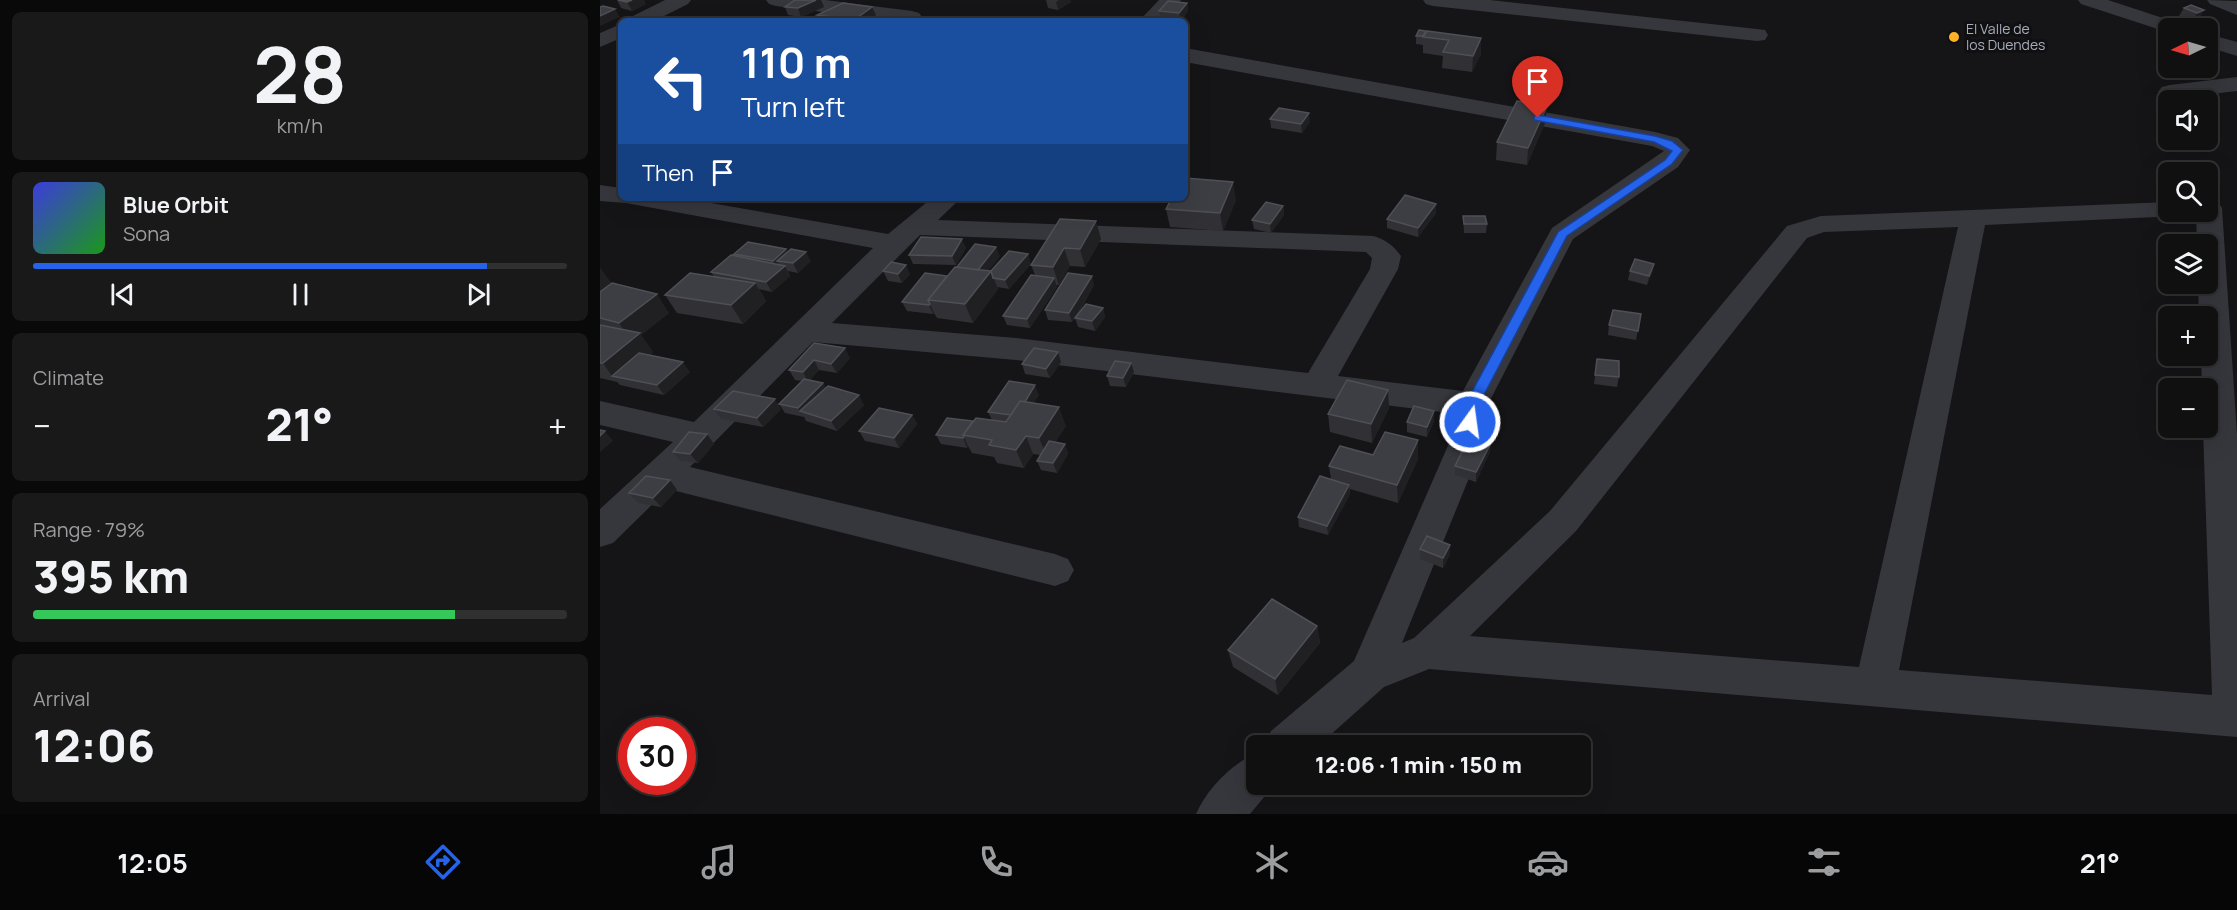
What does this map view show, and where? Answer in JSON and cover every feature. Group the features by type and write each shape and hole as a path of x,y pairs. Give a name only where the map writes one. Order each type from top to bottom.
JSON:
{"street":[{"path":"644,18 681,0"},
{"path":"776,0 915,15"},
{"path":"1152,18 1171,0"},
{"path":"1433,0 1757,35"},
{"path":"2088,0 2158,23"},
{"path":"2217,0 2237,9"},
{"path":"600,41 618,32"},
{"path":"2218,43 2237,49"},
{"path":"1188,57 1655,139 1669,143 1678,150 1668,162 1562,234 1468,412"},
{"path":"2187,90 2237,84"},
{"path":"600,193 618,196"},
{"path":"658,201 904,235 1373,244 1387,256 1384,269 1317,385"},
{"path":"600,532 701,436 904,235 944,201"},
{"path":"1428,651 2235,717 2218,208"},
{"path":"1299,735 1369,674 1428,651 1563,521 1797,232 1821,224 1973,220 2158,211"},
{"path":"1875,688 1973,220"},
{"path":"805,332 1016,349 1460,402 1468,412 1470,422 1467,441 1369,674"},
{"path":"600,413 701,436"},
{"path":"660,473 1054,570"},
{"path":"1219,814 1246,786"}],"building":[{"path":"795,0 816,0 798,8 785,7"},
{"path":"1168,1 1187,3 1179,13 1159,11"},
{"path":"843,3 872,7 857,18 817,15"},
{"path":"2191,5 2204,10 2197,13 2184,8"},
{"path":"600,7 615,9 600,16"},
{"path":"1419,30 1426,31 1423,36 1416,36"},
{"path":"1427,31 1481,38 1473,56 1443,52 1449,40 1423,37"},
{"path":"1517,101 1547,106 1528,148 1497,142"},
{"path":"1279,108 1309,113 1301,124 1270,119"},
{"path":"1188,178 1233,182 1220,213 1166,209 1170,201 1188,201"},
{"path":"1405,195 1436,204 1418,228 1387,219"},
{"path":"1266,202 1283,206 1270,224 1252,220"},
{"path":"1463,216 1485,216 1487,224 1464,224"},
{"path":"1060,219 1096,221 1080,249 1064,248 1053,267 1031,265"},
{"path":"921,237 962,239 952,256 909,255"},
{"path":"748,242 786,249 773,261 734,254"},
{"path":"975,244 996,247 978,270 957,267"},
{"path":"791,249 806,252 793,263 777,261"},
{"path":"1009,251 1028,254 1005,280 993,278 991,271"},
{"path":"731,255 785,266 766,282 711,272"},
{"path":"1635,259 1654,264 1649,276 1630,271"},
{"path":"891,262 906,265 898,274 883,271"},
{"path":"955,267 991,271 965,304 928,300"},
{"path":"690,273 755,283 731,305 665,295"},
{"path":"925,273 947,276 928,300 930,304 902,302"},
{"path":"1068,273 1092,276 1069,313 1045,310"},
{"path":"1031,275 1054,278 1027,319 1003,316"},
{"path":"612,283 657,294 619,323 600,318 600,292"},
{"path":"1086,304 1103,308 1092,321 1075,318"},
{"path":"1613,310 1641,314 1638,331 1609,325"},
{"path":"600,325 640,333 600,363"},
{"path":"814,343 845,348 831,364 814,360 803,372 789,370"},
{"path":"1034,348 1058,352 1046,369 1022,364"},
{"path":"639,353 683,362 657,385 612,376"},
{"path":"1597,359 1619,361 1619,377 1595,375"},
{"path":"1115,361 1131,363 1123,378 1107,376"},
{"path":"804,379 823,383 798,408 779,404"},
{"path":"1347,380 1388,390 1371,424 1328,414"},
{"path":"1009,381 1035,385 1025,402 1020,401 1011,415 988,412"},
{"path":"828,386 859,395 831,421 800,411"},
{"path":"733,391 775,399 757,418 714,409"},
{"path":"1020,401 1059,407 1039,438 1026,436 1016,450 989,445 992,440 963,435 976,418 1006,422"},
{"path":"1414,406 1434,411 1427,427 1407,422"},
{"path":"879,408 912,415 894,438 859,431"},
{"path":"947,418 973,421 963,438 936,435"},
{"path":"689,432 707,434 690,454 673,452"},
{"path":"1385,432 1418,440 1397,485 1329,466 1340,446 1373,455"},
{"path":"1470,436 1491,443 1476,472 1455,466"},
{"path":"1049,441 1065,444 1053,463 1037,461"},
{"path":"646,476 670,480 653,498 629,493"},
{"path":"1320,476 1349,485 1327,526 1298,517"},
{"path":"1427,536 1450,545 1443,558 1420,549"},
{"path":"1272,599 1317,626 1275,679 1228,650"}],"place":[{"name":"El Valle de los Duendes","path":"1954,37"}],"route":[{"path":"1470,422 1468,412 1562,234 1668,162 1678,150 1669,143 1655,139 1538,118"}]}
